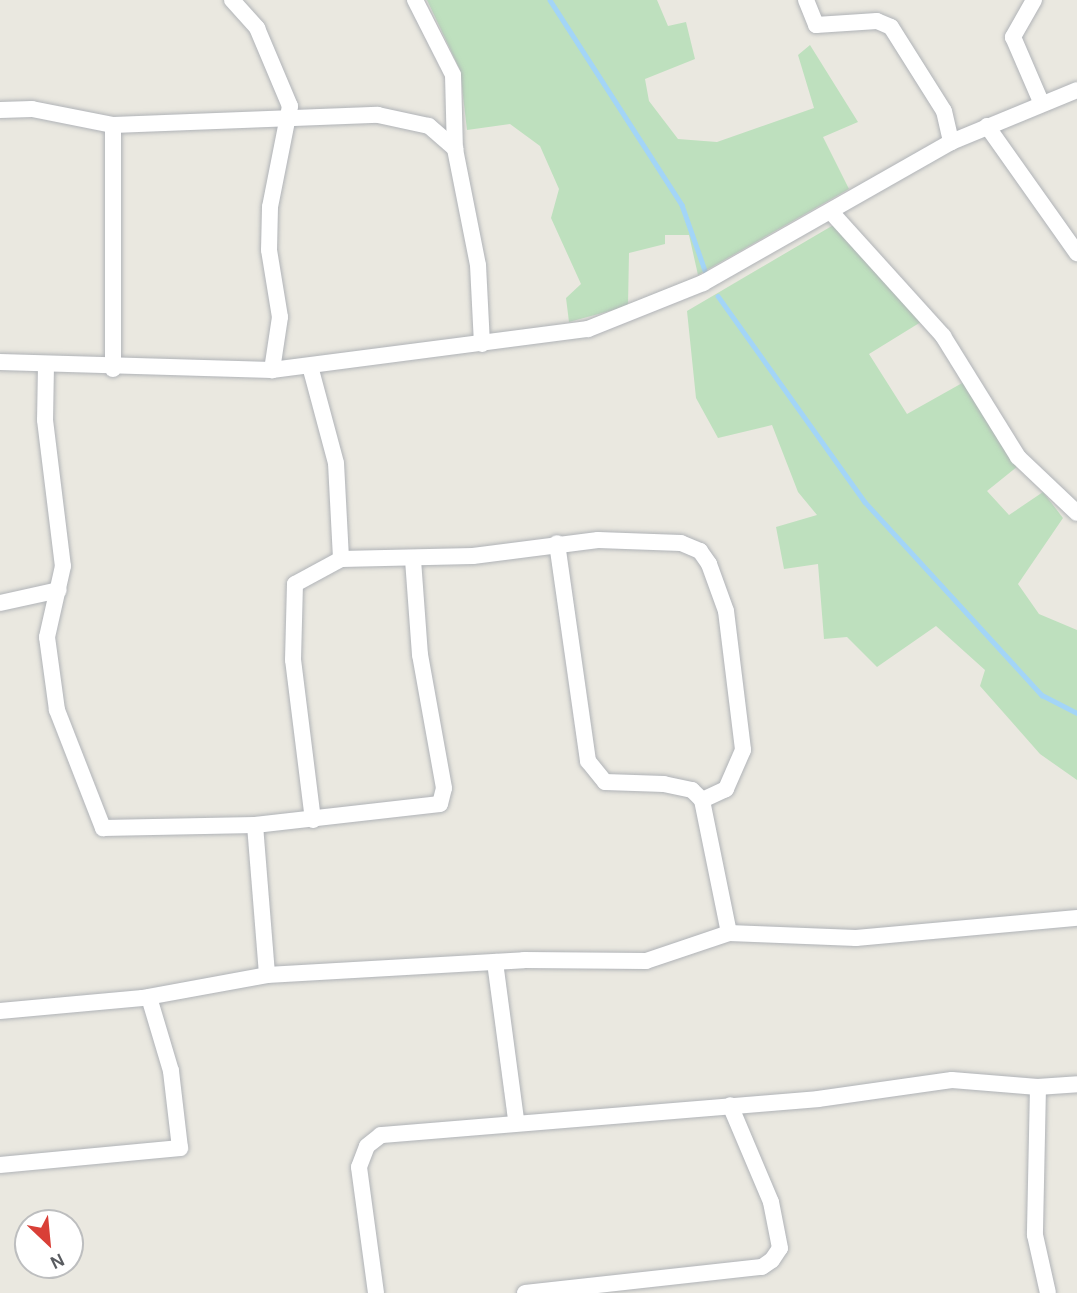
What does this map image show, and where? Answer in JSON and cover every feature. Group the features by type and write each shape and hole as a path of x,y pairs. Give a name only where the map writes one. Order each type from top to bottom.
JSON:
{"street":[{"path":"232,0 257,28 290,106 289,122 270,207 269,250 280,317 272,370"},
{"path":"415,0 453,75 455,149 478,265 482,344"},
{"path":"806,0 816,25 877,21 891,27 944,111 951,142"},
{"path":"1034,0 1013,37 1041,102"},
{"path":"0,362 113,369 272,370 482,344 621,320 832,213 951,142 1041,102 1077,90"},
{"path":"0,110 32,109 113,125 201,118 289,122 378,115 429,127 455,149"},
{"path":"113,125 113,369"},
{"path":"987,126 1077,253"},
{"path":"832,213 943,336 1018,457 1077,513"},
{"path":"46,365 45,420 63,566 59,590 47,617 57,710 100,824 109,831 255,825 440,804 444,788 420,655 413,559"},
{"path":"310,366 336,463 341,559"},
{"path":"313,820 291,592 299,580 341,559 413,559 557,543 681,544 700,551 709,564 726,611 743,750 726,789 702,800"},
{"path":"557,543 579,717 595,776 692,790 702,800 729,933"},
{"path":"0,603 59,590"},
{"path":"255,825 267,975"},
{"path":"0,1012 149,996 267,975 495,962 646,961 729,933 856,938 1077,918"},
{"path":"495,962 516,1120"},
{"path":"0,1165 180,1148 171,1071 149,996"},
{"path":"376,1293 359,1167 367,1146 401,1130 730,1105 952,1080 1038,1087 1077,1084"},
{"path":"1038,1087 1035,1236 1048,1293"},
{"path":"525,1293 762,1267 772,1260 780,1248 771,1202 730,1105"}],"green space":[{"path":"427,0 657,0 668,26 686,22 695,59 645,79 649,101 678,139 717,142 814,108 798,55 810,45 858,122 823,137 849,189 698,275 689,235 665,235 665,244 629,253 628,306 569,322 566,298 581,284 551,218 559,189 540,146 510,124 467,130 460,70"},
{"path":"842,220 929,317 869,354 907,414 964,382 1018,466 987,491 1009,515 1043,492 1063,518 1018,584 1039,614 1077,630 1077,780 1040,754 980,686 985,670 936,626 877,667 847,637 824,639 818,564 784,569 776,527 817,515 798,492 772,425 718,438 696,398 687,311"}],"waterway":[{"path":"550,0 682,205 706,273"},
{"path":"718,296 865,502 1042,695 1077,713"}]}
